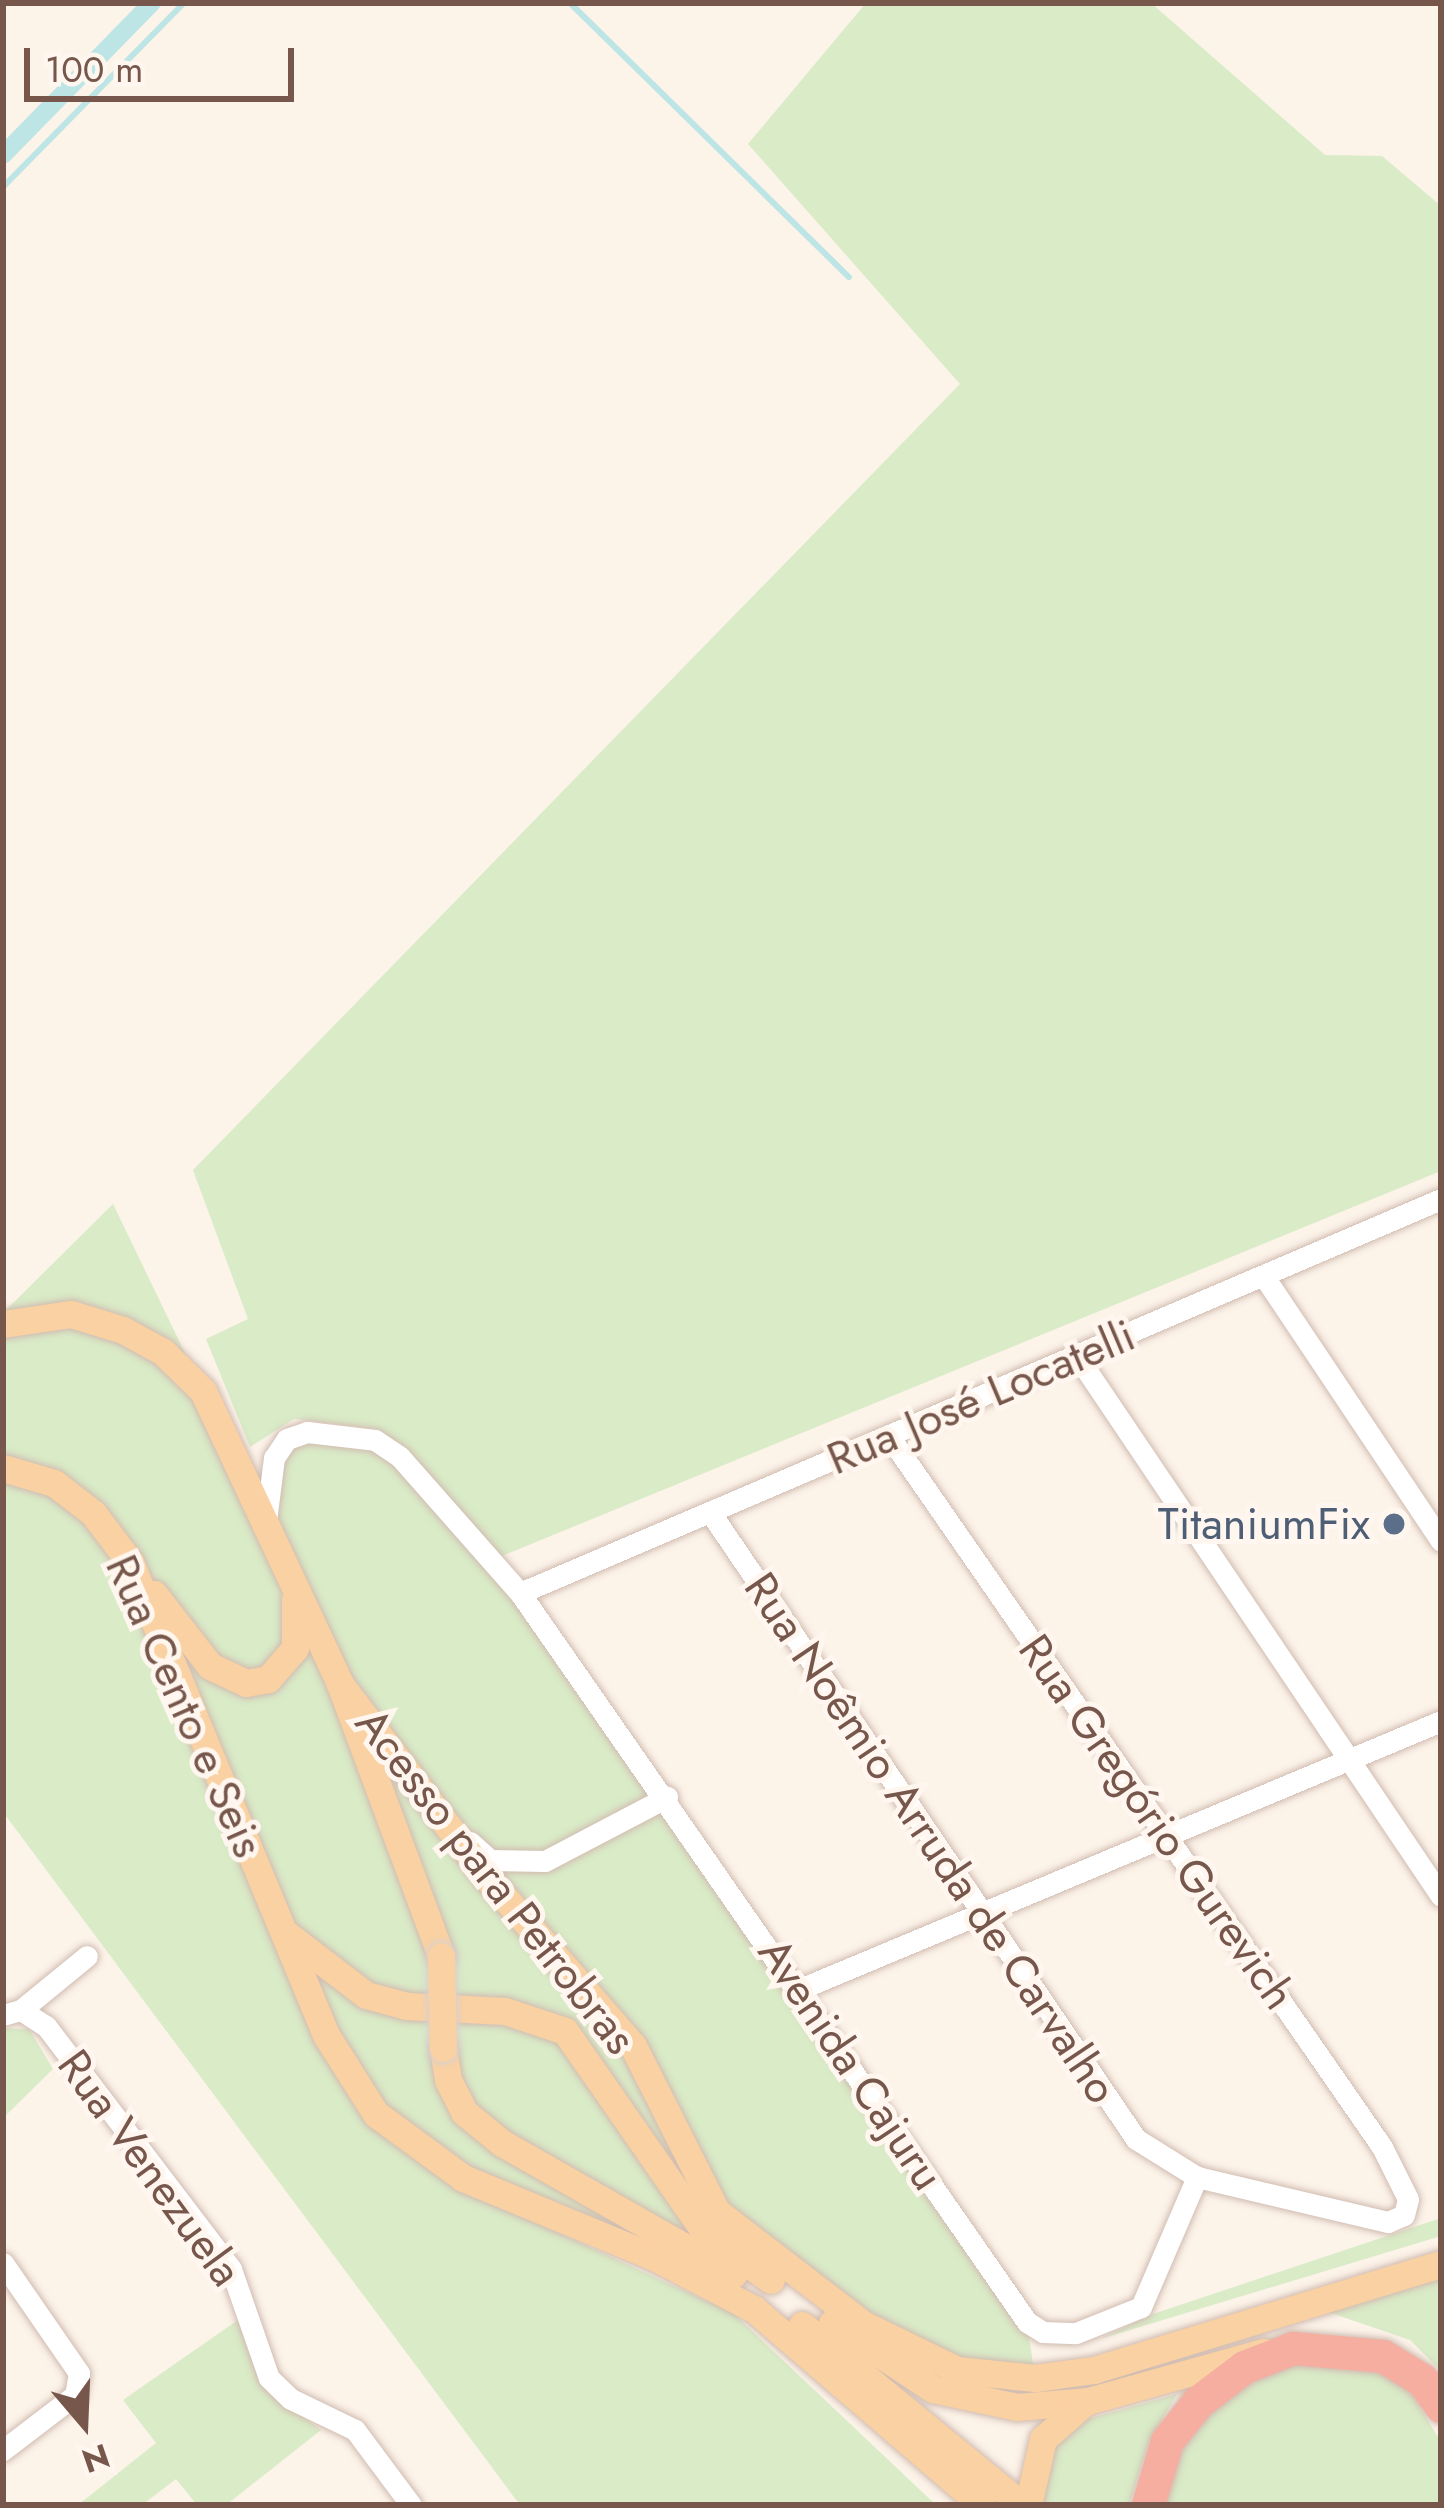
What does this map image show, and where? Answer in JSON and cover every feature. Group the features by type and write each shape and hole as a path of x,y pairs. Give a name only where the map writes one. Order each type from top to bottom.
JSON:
{"highway":[{"path":"1148,2505 1167,2441 1198,2402 1244,2368 1294,2348 1383,2356 1422,2380 1441,2406"}],"main road":[{"name":"Acesso para Petrobras","path":"3,1324 71,1314 124,1330 203,1391 340,1684 441,1956 443,2048 448,2080 464,2112 502,2144 763,2294 1025,2505"},
{"name":"Rua Cento e Seis","path":"3,1468 54,1483 93,1513 130,1562 282,1931 349,2077 420,2152 722,2288 982,2505"},
{"path":"130,1562 210,1666 246,1683 268,1679 295,1648 295,1595"},
{"name":"Acesso para Petrobras","path":"340,1684 440,1816 633,2046 717,2212 755,2247 863,2324 958,2370 1035,2378 1094,2370 1441,2264"},
{"path":"282,1931 366,1995 407,2006 505,2011 566,2031 707,2235 933,2389 1017,2407 1088,2401 1242,2355 1294,2348"},
{"path":"1025,2505 1043,2439 1088,2401"}],"street":[{"name":"Rua José Locatelli","path":"520,1593 1441,1199"},
{"path":"1265,1278 1441,1541"},
{"path":"1077,1356 1441,1895"},
{"name":"Avenida Cajuru","path":"266,1521 274,1458 287,1439 307,1432 375,1440 520,1593 668,1797 1027,2322 1043,2332 1076,2333 1141,2307 1197,2177"},
{"name":"Rua Gregório Gurevich","path":"889,1436 1382,2146 1408,2200 1403,2215 1388,2222 1197,2177"},
{"name":"Rua Noêmio Arruda de Carvalho","path":"710,1512 982,1916 1157,2159 1197,2177"},
{"path":"800,1989 1441,1721"},
{"path":"440,1816 490,1860 527,1864 668,1797"},
{"path":"12,2012 87,1956"},
{"name":"Rua Venezuela","path":"12,2012 46,2026 230,2269 269,2378 291,2399 355,2430 411,2505"},
{"path":"3,2263 80,2373 75,2395 3,2450"}],"green space":[{"path":"866,3 1151,3 1325,155 1382,156 1441,206 1441,1171 497,1558 1027,2322 1035,2378 967,2372 764,2253 705,2257 467,2191 733,2313 936,2505 520,2505 3,1812 3,1313 113,1204 265,1519 287,1439 375,1440 413,1469 377,1429 294,1419 250,1447 206,1339 248,1319 193,1170 960,384 748,144"},
{"path":"3,2028 29,2029 53,2069 3,2118"},
{"path":"1441,2218 1441,2236 1100,2339 1150,2315"},
{"path":"1441,2277 1441,2371 1410,2340 1328,2312"},
{"path":"238,2320 273,2395 321,2430 226,2505 197,2505 176,2479 142,2505 78,2505 156,2443 123,2400"},
{"path":"1302,2354 1353,2358 1404,2381 1441,2442 1441,2505 1153,2505 1198,2408"},
{"path":"1177,2394 1149,2442 1129,2505 1044,2505 1041,2490 1056,2440 1070,2424"}],"waterway":[{"path":"3,155 152,3"},
{"path":"3,187 184,3"},
{"path":"570,3 849,277"}],"place":[{"name":"TitaniumFix","path":"1394,1524"}]}
